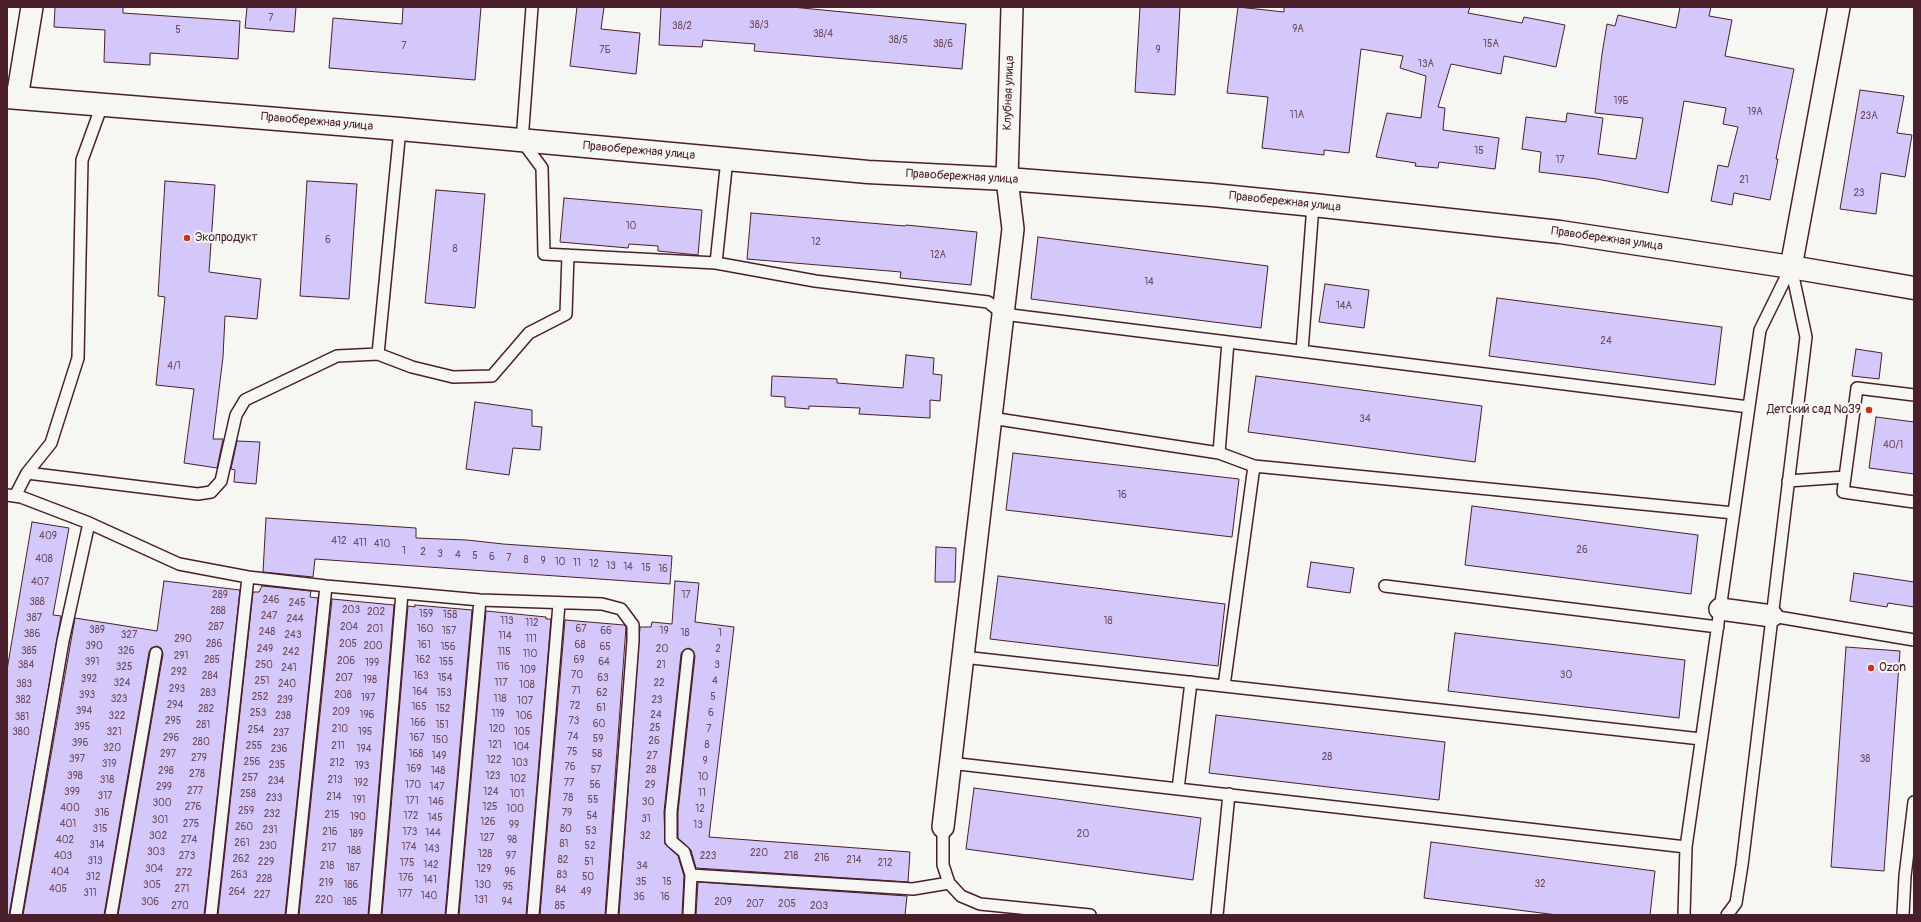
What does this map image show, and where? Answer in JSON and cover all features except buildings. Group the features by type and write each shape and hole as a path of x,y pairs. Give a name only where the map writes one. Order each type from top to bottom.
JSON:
{"street":[{"path":"12,97 32,7"},
{"name":"Клубная улица","path":"943,826 1013,229 1007,179 1012,7"},
{"path":"1791,267 1839,7"},
{"name":"Правобережная улица","path":"12,97 400,129 868,172 1007,179 1212,195 1312,205 1560,232 1791,267 1914,288"},
{"path":"1719,618 1772,616"}],"lane":[{"path":"532,7 522,141 542,168 544,254 716,263 815,281 988,302 1003,314 1749,407"},
{"path":"102,105 82,160 78,358 51,443 11,496 89,524 179,564 248,576 326,586 480,600 559,604 602,604 622,609 633,625 612,915"},
{"path":"378,354 400,129"},
{"path":"716,263 727,159"},
{"path":"1302,351 1312,205"},
{"path":"27,473 198,494 211,492 221,481 236,415 245,400 337,356 378,354 412,367 453,377 492,376 529,333 566,314 568,255"},
{"path":"1684,915 1686,847 1760,330 1791,267"},
{"path":"1727,915 1736,903 1742,865 1806,337 1791,267"},
{"path":"1219,453 1228,342"},
{"path":"1914,395 1857,388 1843,492 1914,502"},
{"path":"991,418 1219,453 1254,466 1734,513"},
{"path":"1224,686 1254,466"},
{"path":"1788,481 1845,477"},
{"path":"16,915 63,641 89,524"},
{"path":"211,915 248,576"},
{"path":"292,915 326,586"},
{"path":"1385,586 1719,618"},
{"path":"375,915 402,593"},
{"path":"452,915 480,600"},
{"path":"533,915 559,604"},
{"path":"1772,616 1914,640"},
{"path":"111,915 156,653"},
{"path":"688,655 671,812 670,841 684,852 691,875 689,915"},
{"path":"963,657 1701,739"},
{"path":"1178,789 1191,682"},
{"path":"950,763 1686,847"},
{"path":"1216,915 1230,794"},
{"path":"1903,915 1909,877 1914,802"},
{"path":"943,826 943,865 949,883 961,896 979,909 1090,915"},
{"path":"691,875 913,889 949,883"}],"place":[{"name":"Экопродукт","path":"187,238"},
{"name":"Детский сад №39","path":"1869,410"},
{"name":"Ozon","path":"1871,668"}]}
